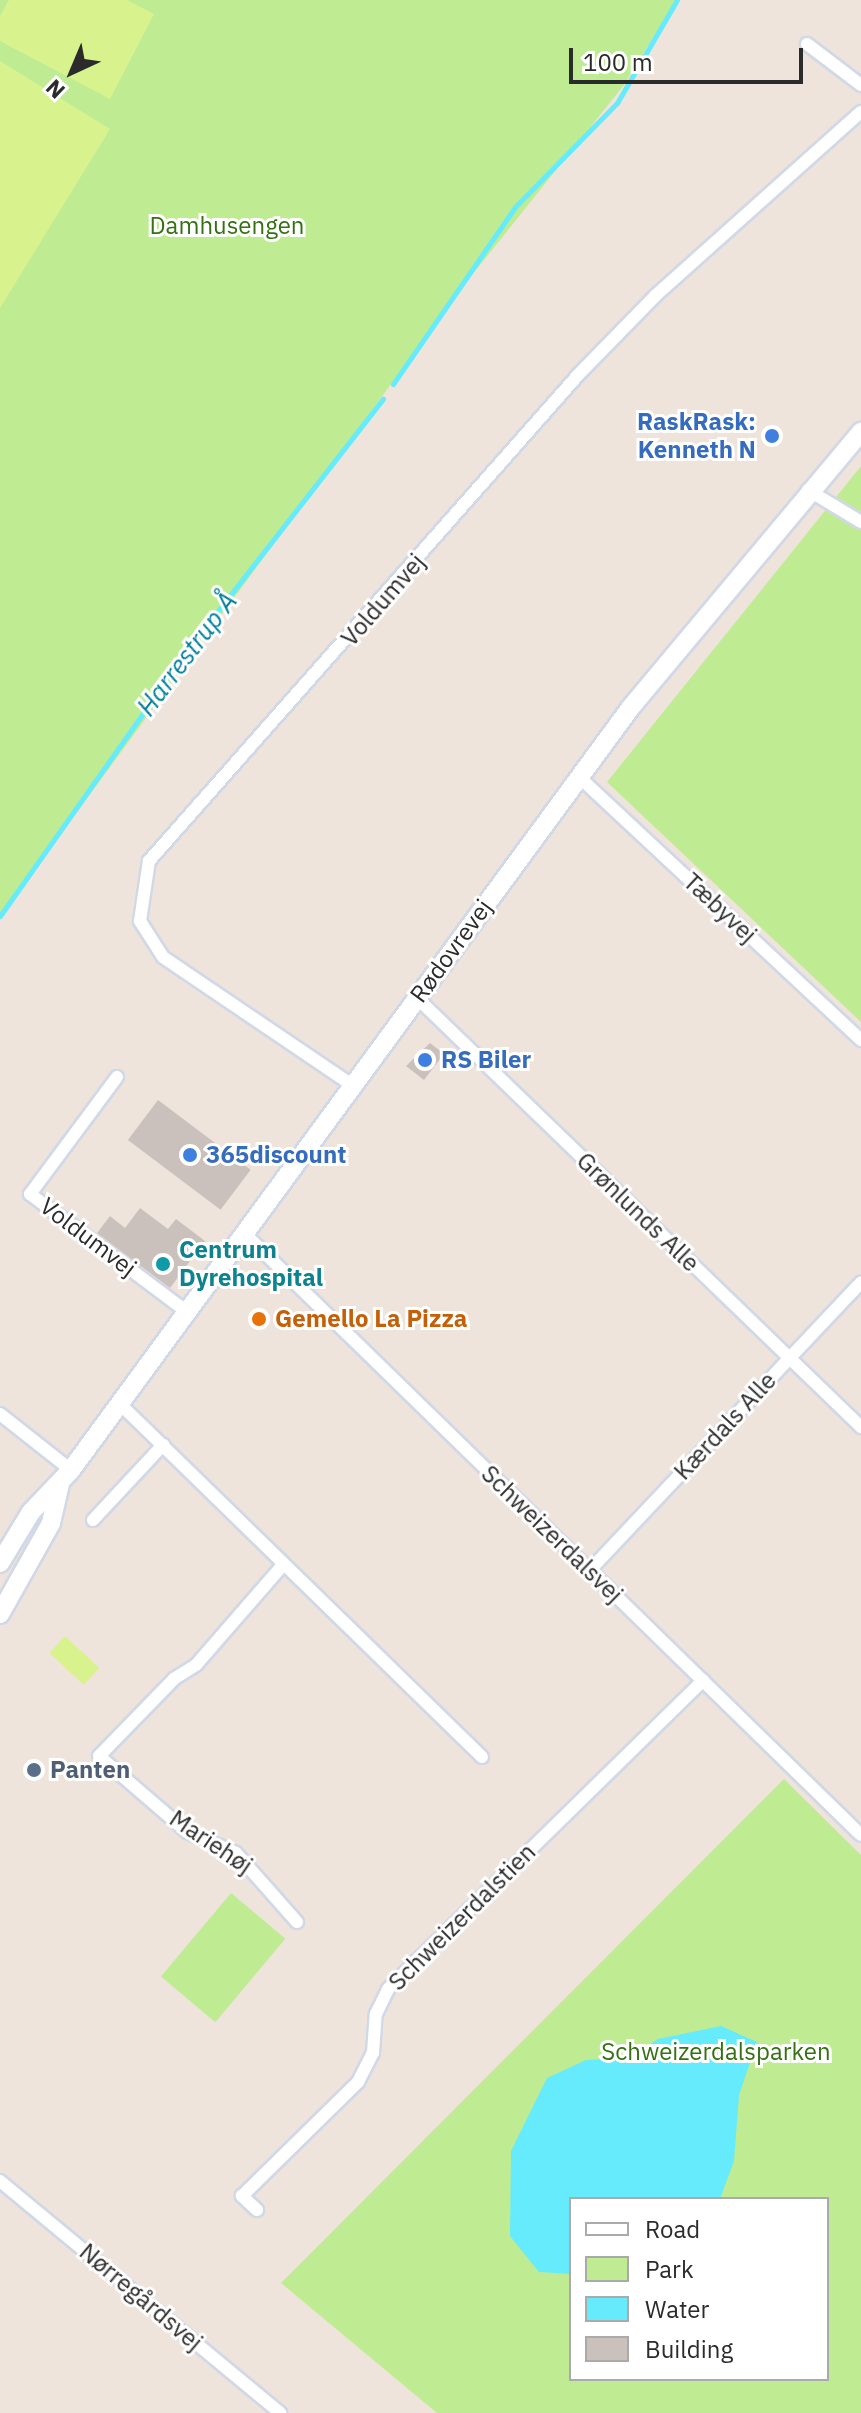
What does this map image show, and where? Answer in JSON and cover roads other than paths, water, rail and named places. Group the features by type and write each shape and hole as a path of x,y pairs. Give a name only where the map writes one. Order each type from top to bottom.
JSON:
{"street":[{"path":"807,44 861,85"},
{"name":"Voldumvej","path":"352,1085 156,949 140,921 149,861 579,374 655,296 861,112"},
{"name":"Rødovrevej","path":"0,1563 31,1512 65,1477 578,776 808,490 861,432"},
{"path":"808,490 861,522"},
{"name":"Tæbyvej","path":"578,776 861,1040"},
{"name":"Grønlunds Alle","path":"416,997 861,1427"},
{"name":"Voldumvej","path":"117,1077 30,1194 186,1311"},
{"name":"Schweizerdalsvej","path":"243,1232 861,1835"},
{"name":"Kærdals Alle","path":"590,1570 861,1282"},
{"path":"119,1403 282,1566 482,1757"},
{"path":"0,1414 65,1477"},
{"path":"93,1520 163,1445"},
{"name":"Rødovrevej","path":"0,1614 51,1523 65,1477"},
{"name":"Mariehøj","path":"282,1566 196,1665 174,1679 99,1756 187,1832 236,1853 297,1922"},
{"name":"Schweizerdalstien","path":"257,2210 242,2196 358,2082 373,2053 376,2014 388,1989 703,1680"},
{"name":"Nørregårdsvej","path":"0,2181 280,2413"}],"water":[{"path":"721,2026 757,2042 739,2095 734,2161 721,2197 569,2197 569,2274 539,2272 510,2236 511,2151 547,2078 586,2060 629,2058 658,2039"}],"waterway":[{"name":"Harrestrup Å","path":"393,384 515,207 617,103 677,0"},
{"name":"Harrestrup Å","path":"0,916 189,648 383,399"}],"place":[{"name":"RaskRask: Kenneth N","path":"772,436"},
{"name":"RS Biler","path":"425,1060"},
{"name":"365discount","path":"190,1155"},
{"name":"Centrum Dyrehospital","path":"163,1264"},
{"name":"Gemello La Pizza","path":"259,1319"},
{"name":"Panten","path":"34,1770"}],"park label":[{"name":"Damhusengen","path":"227,226"},
{"name":"Schweizerdalsparken","path":"716,2052"}]}
